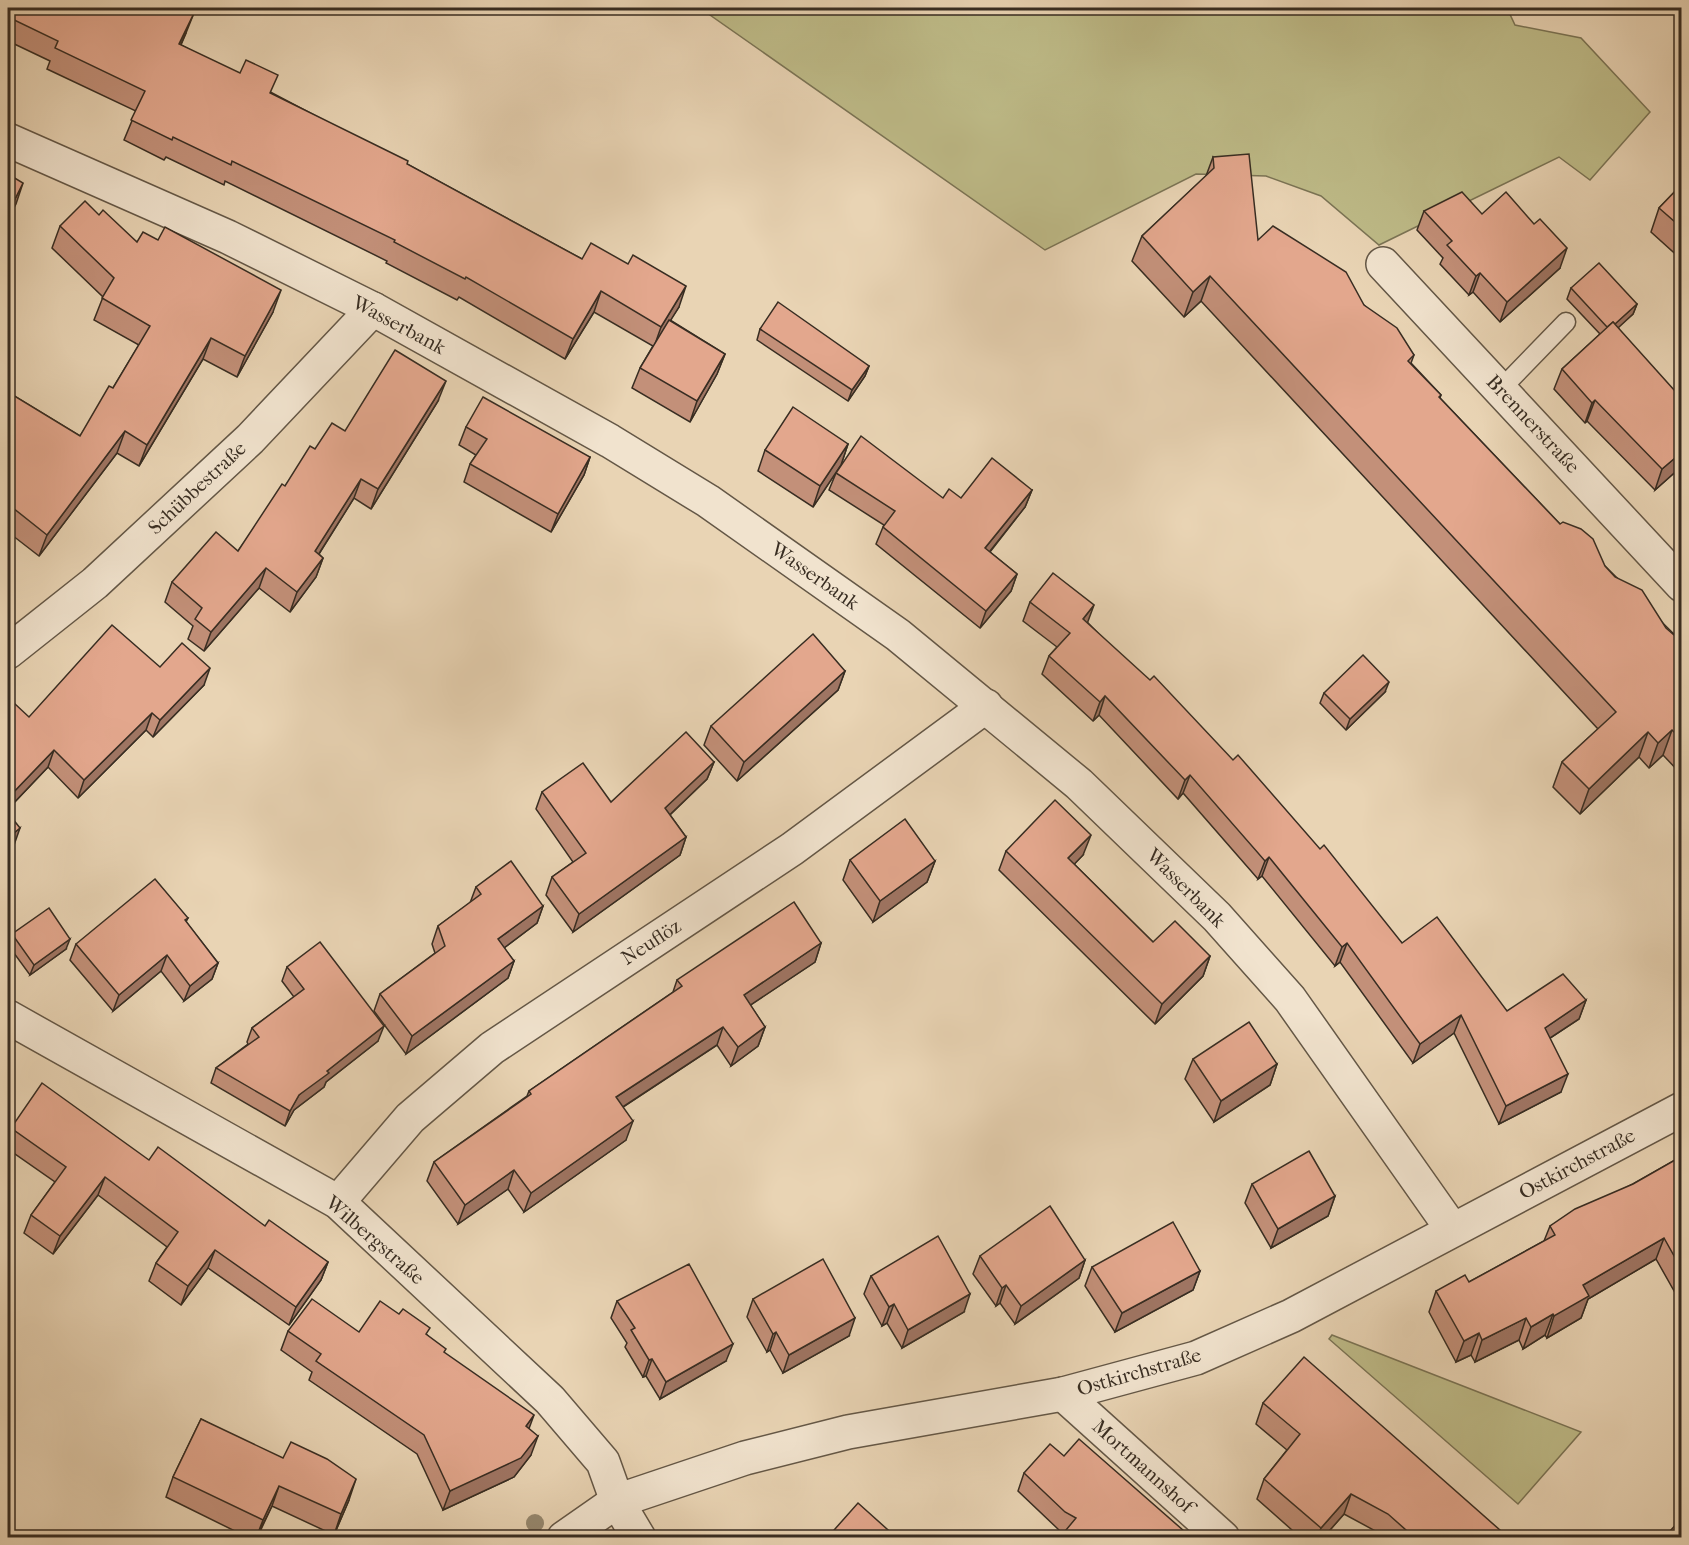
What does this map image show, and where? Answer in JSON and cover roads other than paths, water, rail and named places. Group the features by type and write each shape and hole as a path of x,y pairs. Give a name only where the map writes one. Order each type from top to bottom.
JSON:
{"street":[{"name":"Wasserbank","path":"8,140 228,237 373,309 610,441 708,501 898,635 1079,784 1217,917 1290,999 1452,1229"},
{"name":"Brennerstraße","path":"1383,264 1682,585"},
{"name":"Schübbestraße","path":"8,652 95,583 250,439 373,309"},
{"name":"Neuflöz","path":"338,1202 410,1118 492,1048 792,849 986,706"},
{"name":"Wilbergstraße","path":"8,1017 338,1202 550,1400 603,1461 617,1501 639,1538"},
{"name":"Ostkirchstraße","path":"564,1538 617,1501 745,1458 848,1432 1064,1394 1196,1358 1291,1316 1682,1109"},
{"name":"Mortmannshof","path":"1064,1394 1223,1538"}],"lane":[{"path":"1501,389 1566,322"}]}
